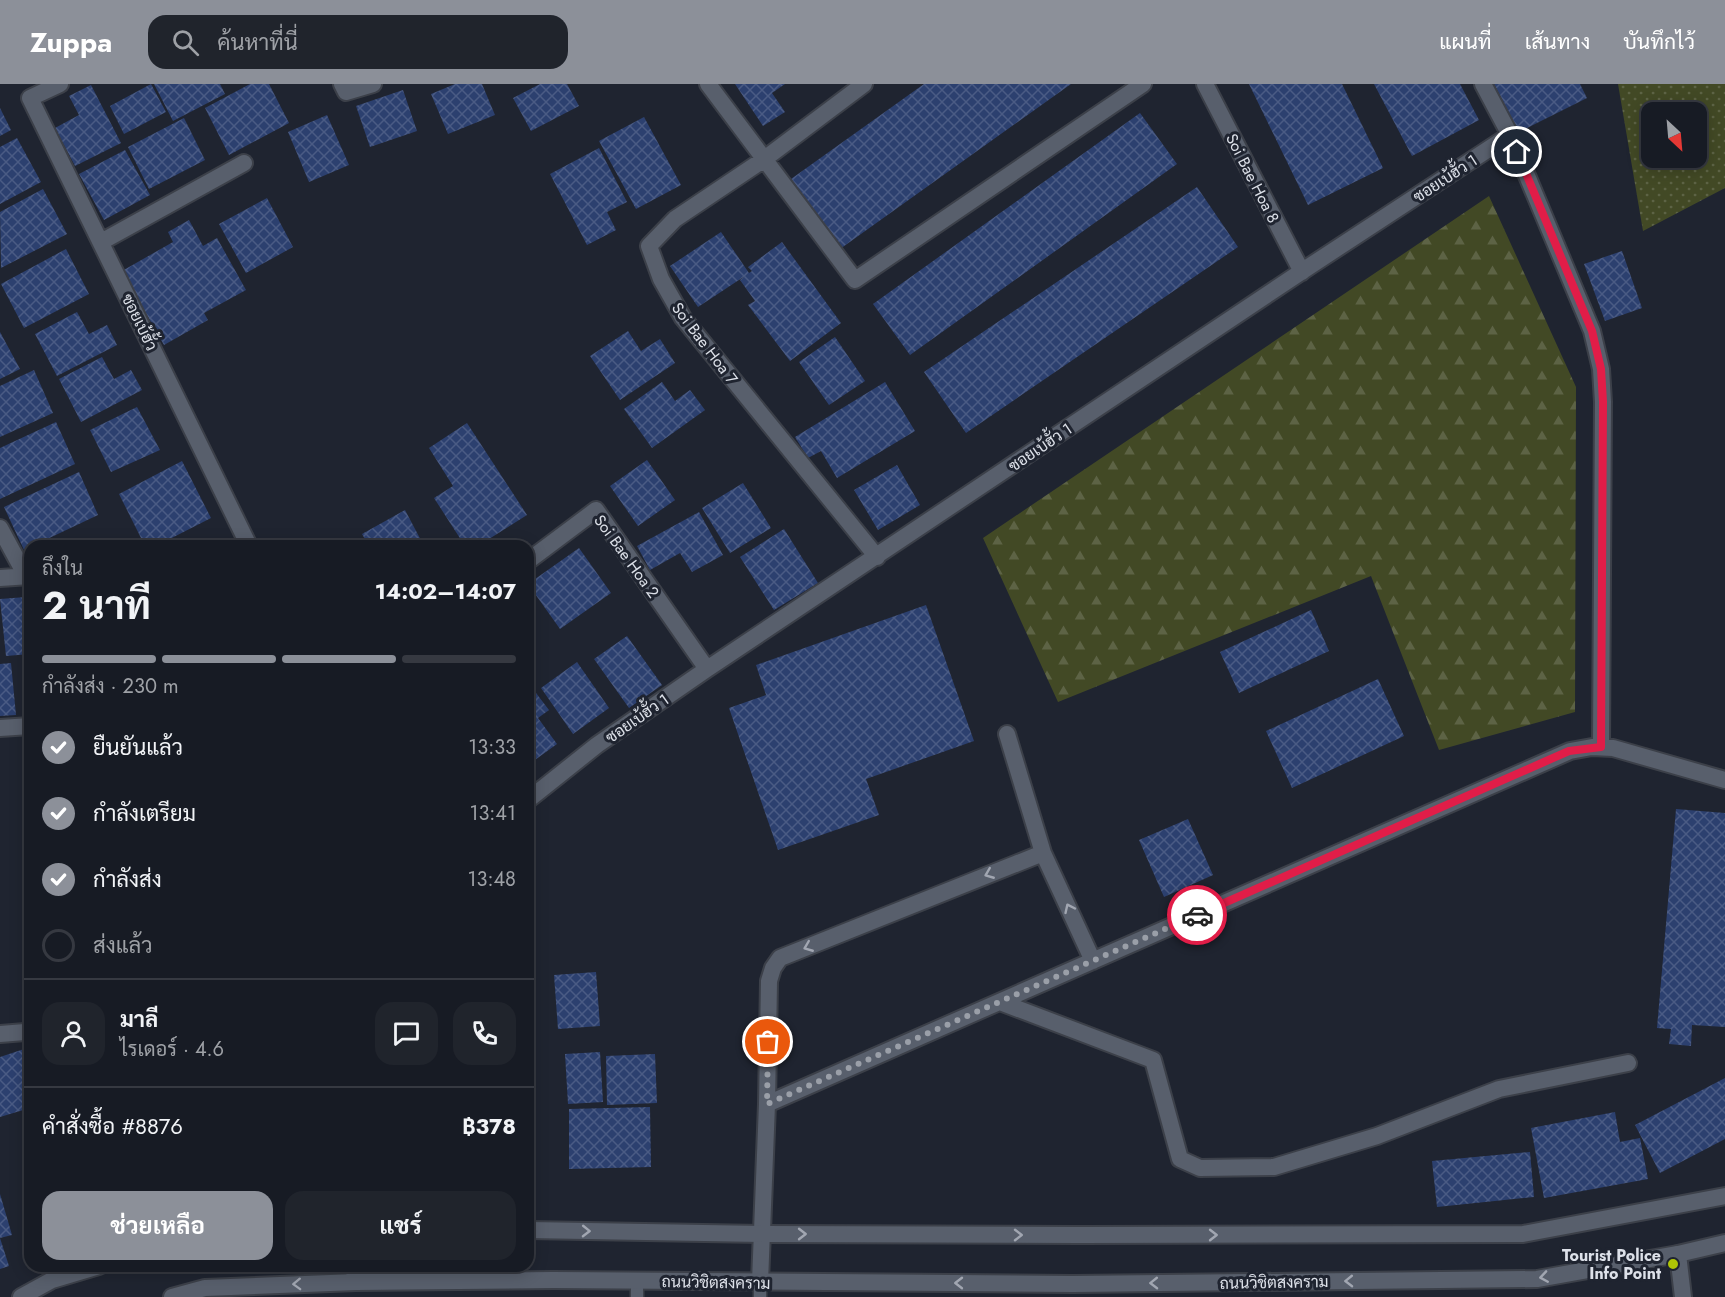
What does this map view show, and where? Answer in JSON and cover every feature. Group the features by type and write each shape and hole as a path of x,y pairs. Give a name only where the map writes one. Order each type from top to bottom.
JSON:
{"street":[{"name":"ซอยเบ้ฮั้ว","path":"60,84 30,98 246,540"},
{"path":"342,84 346,92 374,84"},
{"path":"708,84 855,279 1143,84"},
{"name":"Soi Bae Hoa 7","path":"864,84 764,159 675,219 650,246 661,279 683,318 877,557"},
{"name":"Soi Bae Hoa 8","path":"1204,84 1302,272"},
{"path":"1483,84 1510,135 1592,331 1601,369 1603,402 1601,747"},
{"name":"ซอยเบ้ฮั้ว 1","path":"534,795 597,745 707,669 1510,135"},
{"path":"101,242 244,163"},
{"name":"Soi Bae Hoa 2","path":"534,556 596,510 707,669"},
{"path":"0,528 24,569"},
{"path":"0,578 24,576"},
{"path":"0,728 24,726"},
{"path":"1007,734 1043,853 1094,961"},
{"path":"767,1104 1569,751 1601,747 1613,748 1725,780"},
{"path":"760,1290 770,981 773,969 780,958 1043,853"},
{"path":"1000,1002 1153,1060 1180,1159 1200,1168 1274,1167 1377,1136 1499,1089 1628,1063"},
{"path":"0,1034 24,1032"},
{"path":"534,1230 762,1234 1523,1234 1725,1196"},
{"name":"ถนนวิชิตสงคราม","path":"172,1297 205,1288 354,1274 637,1289 760,1290 1537,1279 1678,1254 1725,1243"},
{"path":"1678,1254 1683,1297"},
{"path":"21,1297 52,1280 79,1272"}],"green space":[{"path":"1618,84 1725,84 1725,188 1643,231"},
{"path":"1489,196 1576,387 1575,712 1439,750 1371,576 1058,702 983,538"}],"building":[{"path":"151,84 166,112 124,134 110,106"},
{"path":"154,84 220,84 225,94 173,121"},
{"path":"250,84 269,84 289,123 229,155 205,108"},
{"path":"455,84 482,84 495,115 448,134 431,94"},
{"path":"540,84 567,84 579,106 531,131 513,98"},
{"path":"735,84 785,84 772,93 785,112 763,126"},
{"path":"924,84 1071,84 840,249 791,179"},
{"path":"1249,84 1342,84 1383,168 1308,205"},
{"path":"1374,84 1460,84 1479,120 1412,156"},
{"path":"1494,84 1580,84 1587,98 1519,132"},
{"path":"91,85 121,143 75,166 55,128 79,115 69,96"},
{"path":"403,90 417,131 370,147 356,106"},
{"path":"0,108 11,130 0,136"},
{"path":"1140,113 1177,164 910,355 873,304"},
{"path":"327,115 349,165 309,182 288,132"},
{"path":"644,117 681,185 636,209 599,141"},
{"path":"184,118 205,160 149,189 128,147"},
{"path":"17,138 41,182 0,204 0,147"},
{"path":"599,148 627,202 607,212 616,230 587,245 550,174"},
{"path":"125,150 150,195 104,220 79,174"},
{"path":"1197,187 1238,247 966,433 924,372"},
{"path":"43,189 67,234 1,268 0,212"},
{"path":"267,198 293,247 246,273 219,224"},
{"path":"189,220 203,246 217,238 246,290 204,313 208,320 164,345 122,271 173,242 168,232"},
{"path":"721,232 749,273 752,271 748,267 782,242 841,323 790,361 748,305 755,301 740,280 745,276 698,307 670,266"},
{"path":"66,249 89,294 24,328 1,284"},
{"path":"1622,251 1642,308 1605,321 1584,264"},
{"path":"77,312 89,334 107,325 117,345 57,376 35,334"},
{"path":"628,331 641,351 660,339 675,363 620,400 590,356"},
{"path":"0,332 20,369 0,379"},
{"path":"835,337 865,381 829,405 799,362"},
{"path":"102,357 114,379 131,370 142,390 81,422 59,379"},
{"path":"34,370 53,413 0,437 0,386"},
{"path":"662,382 675,401 690,390 705,410 652,448 624,409"},
{"path":"885,382 915,431 837,478 821,451 808,458 795,437"},
{"path":"137,407 160,450 111,472 90,430"},
{"path":"56,422 75,464 0,499 0,448"},
{"path":"467,423 527,515 487,540 461,540 434,498 453,486 429,448"},
{"path":"647,460 675,500 638,526 610,486"},
{"path":"182,461 211,518 168,540 142,540 119,494"},
{"path":"897,465 920,505 878,530 854,490"},
{"path":"79,472 98,515 45,540 24,540 24,550 4,507"},
{"path":"743,483 771,528 730,553 702,508"},
{"path":"405,510 421,540 366,540 362,534"},
{"path":"699,512 723,555 692,572 680,553 650,570 637,546"},
{"path":"784,529 818,583 774,610 740,557"},
{"path":"579,548 611,593 560,629 534,592 534,580"},
{"path":"24,597 24,654 6,656 0,599"},
{"path":"926,605 974,741 866,779 879,815 778,850 729,708 766,695 756,665"},
{"path":"1311,610 1329,651 1239,693 1220,652"},
{"path":"627,636 662,685 629,708 594,659"},
{"path":"577,662 609,708 573,734 541,688"},
{"path":"11,663 16,715 0,716 0,664"},
{"path":"1378,679 1404,736 1292,788 1266,731"},
{"path":"536,693 549,710 538,718 557,744 534,761 534,694"},
{"path":"1676,809 1725,813 1725,1027 1692,1025 1691,1046 1669,1044 1671,1029 1657,1028"},
{"path":"1188,819 1213,875 1164,897 1139,840"},
{"path":"596,972 600,1026 558,1029 554,975"},
{"path":"24,1049 24,1110 0,1117 0,1057"},
{"path":"600,1052 603,1102 568,1104 565,1054"},
{"path":"655,1054 657,1103 607,1105 606,1056"},
{"path":"1725,1078 1725,1139 1660,1173 1635,1125"},
{"path":"650,1107 651,1167 569,1169 569,1109"},
{"path":"1615,1112 1620,1142 1640,1138 1648,1179 1544,1198 1531,1128"},
{"path":"1530,1152 1534,1197 1437,1207 1432,1161"},
{"path":"0,1194 12,1235 0,1238"},
{"path":"0,1238 9,1266 0,1269"}],"way so far":[{"path":"768,1042 767,1104 1197,915"}],"place":[{"name":"Tourist Police Info Point","path":"1673,1264"}],"route":[{"path":"1197,915 1569,751 1601,747 1603,402 1601,369 1592,331 1517,152"}]}
